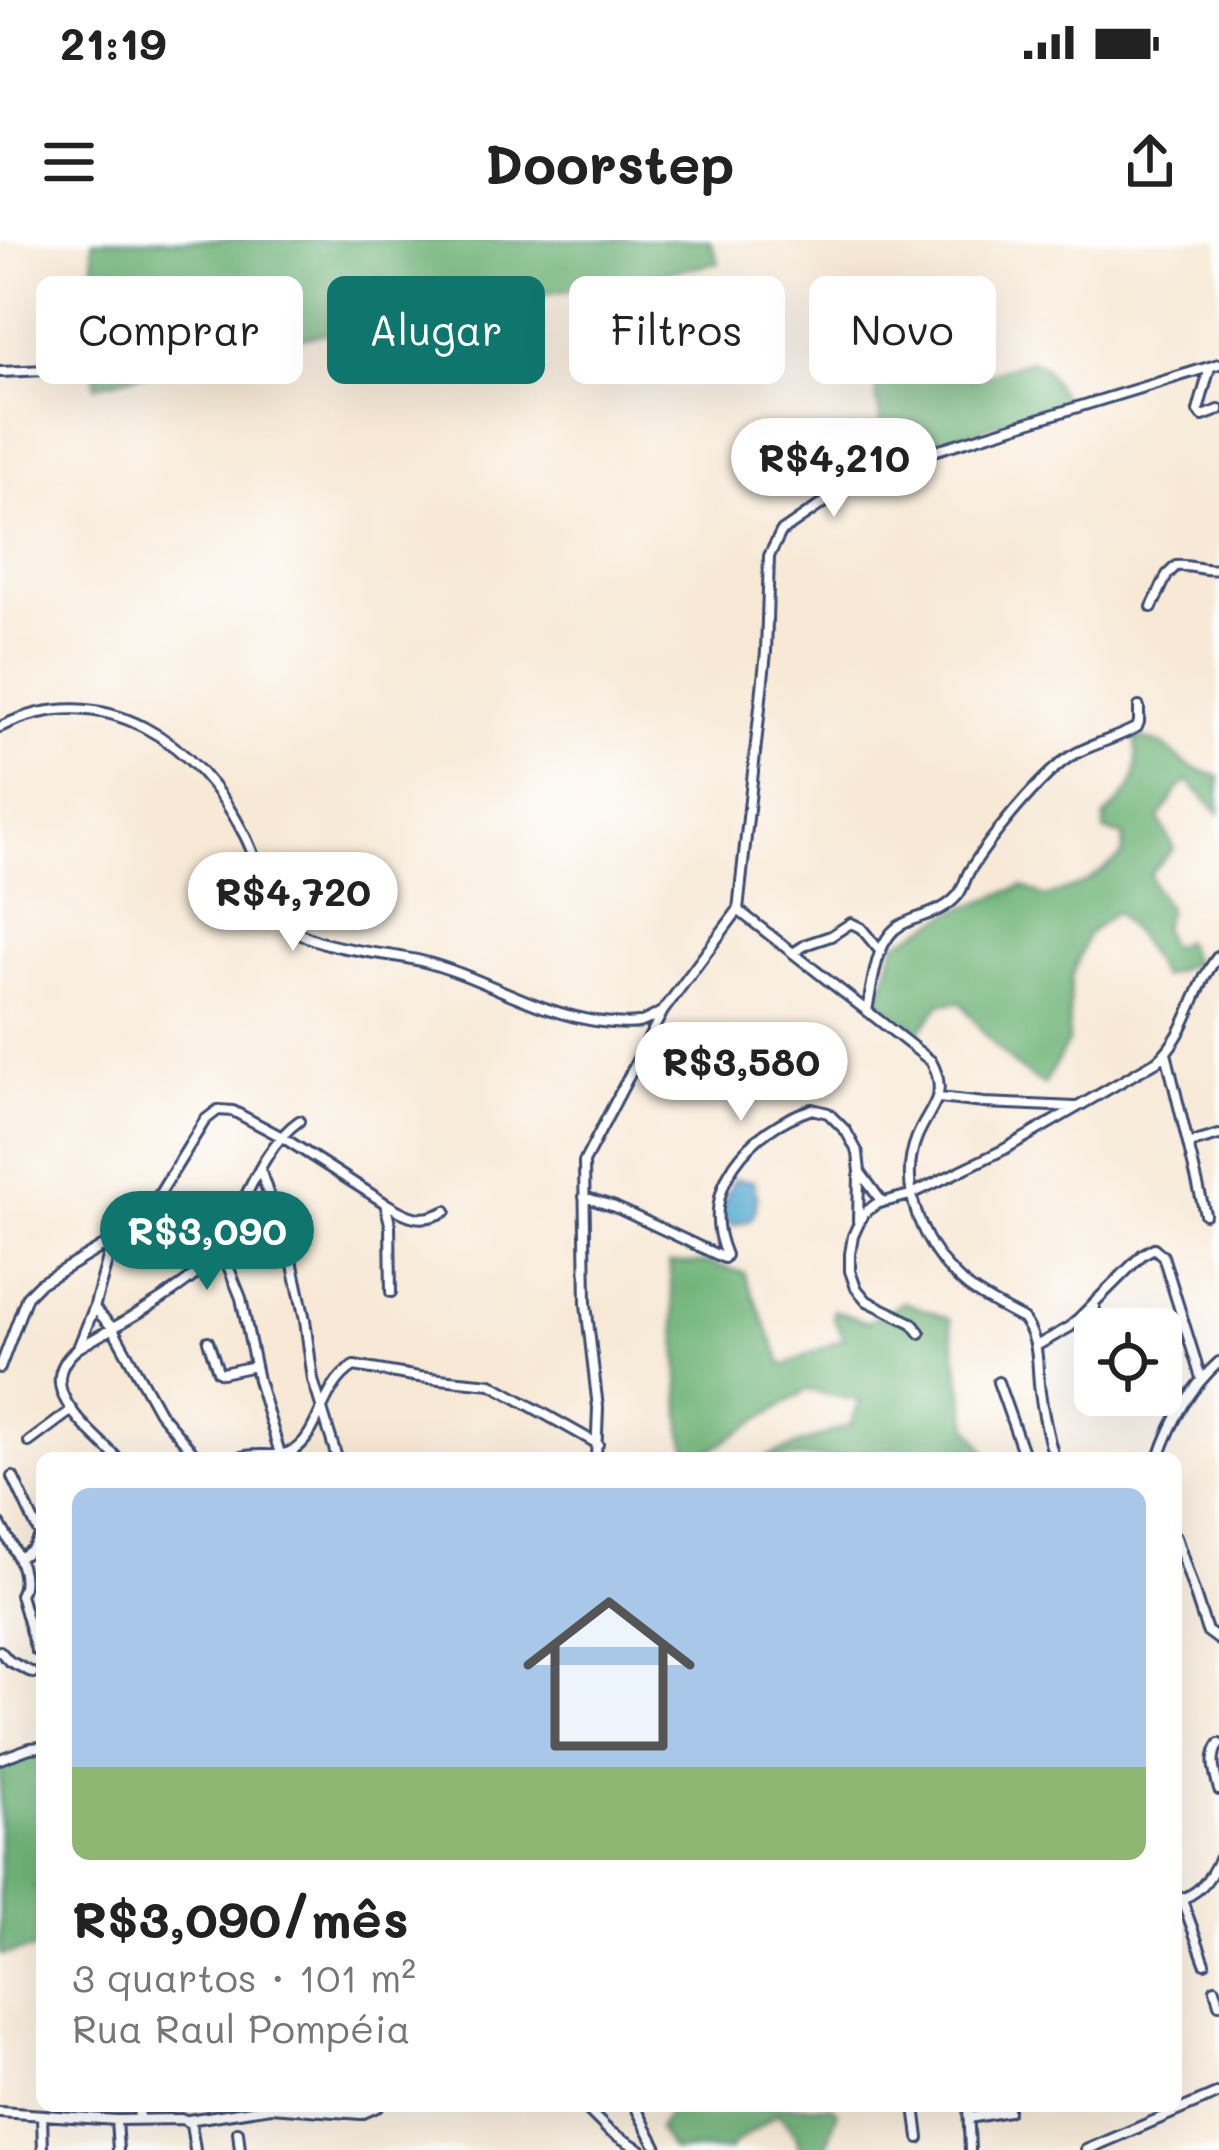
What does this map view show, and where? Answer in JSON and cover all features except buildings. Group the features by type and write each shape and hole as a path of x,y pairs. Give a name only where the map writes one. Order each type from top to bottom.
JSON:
{"street":[{"path":"1215,366 1198,411 1203,416 1219,410"},
{"path":"597,1452 598,1408 584,1274 584,1162 663,1012 738,910 766,652 771,548 781,532 848,486 907,459 1215,366"},
{"path":"0,372 36,370"},
{"path":"1152,608 1176,566 1219,569"},
{"path":"867,1010 881,952 892,932 932,915 954,899 999,833 1063,762 1091,744 1132,730 1139,722 1139,707"},
{"path":"0,728 35,712 86,710 126,718 172,744 220,792 285,921 313,940 441,967 561,1015 626,1024 663,1012"},
{"path":"738,910 931,1060 940,1083 939,1098 915,1141 910,1195 928,1237 949,1268 968,1286 1023,1319 1033,1334 1053,1452"},
{"path":"793,953 850,923 858,925 881,952"},
{"path":"857,1223 870,1208 910,1195 1003,1150 1166,1053 1219,955"},
{"path":"1166,1053 1205,1214"},
{"path":"939,1098 1076,1107"},
{"path":"584,1197 724,1258 717,1204 743,1150 802,1112 819,1109 837,1122 859,1154 857,1223 850,1253 856,1288 867,1301 912,1324 920,1334"},
{"path":"0,1368 27,1296 151,1210 200,1126 218,1110 233,1111 282,1136 406,1216 430,1220 446,1211"},
{"path":"111,1452 61,1396 63,1363 78,1348 196,1275 220,1246 282,1136 299,1121"},
{"path":"1188,1144 1219,1135"},
{"path":"260,1170 272,1205 299,1246"},
{"path":"860,1172 882,1202"},
{"path":"385,1203 391,1292"},
{"path":"78,1348 112,1241"},
{"path":"220,1246 241,1298 279,1452"},
{"path":"1036,1346 1070,1327 1148,1250 1159,1250 1201,1378"},
{"path":"87,1257 104,1272"},
{"path":"293,1264 310,1366 335,1452"},
{"path":"1094,1304 1095,1308"},
{"path":"94,1308 112,1327 159,1412 193,1452"},
{"path":"208,1341 218,1371 255,1366"},
{"path":"1162,1452 1201,1378 1219,1362"},
{"path":"291,1452 302,1443 340,1376 354,1366 491,1384 598,1444"},
{"path":"998,1382 1023,1452"},
{"path":"28,1442 72,1410"},
{"path":"13,1477 36,1524"},
{"path":"0,1524 19,1558 25,1583 20,1595 36,1650"},
{"path":"19,1558 36,1542"},
{"path":"1182,1555 1207,1631 1219,1640"},
{"path":"0,1651 9,1661 33,1672"},
{"path":"1219,1744 1213,1760 1219,1788"},
{"path":"0,1760 36,1748"},
{"path":"1182,1898 1198,1890 1219,1859"},
{"path":"1182,1907 1205,1963"},
{"path":"1215,1989 1219,2004"},
{"path":"1182,2108 1219,2093"},
{"path":"0,2112 188,2120 205,2112"},
{"path":"139,2112 139,2120"},
{"path":"336,2112 366,2112"},
{"path":"590,2112 609,2131 641,2150"},
{"path":"637,2112 658,2150"},
{"path":"916,2112 919,2138"},
{"path":"968,2112 970,2150"},
{"path":"969,2118 1002,2112"},
{"path":"1158,2112 1159,2117"},
{"path":"1086,2150 1172,2112"},
{"path":"41,2115 43,2150"},
{"path":"116,2120 118,2150"},
{"path":"188,2120 195,2150"},
{"path":"238,2132 241,2150"}],"green space":[{"path":"93,240 710,240 719,263 646,276 569,276 569,290 545,294 545,276 327,276 327,333 303,338 303,276 93,276"},
{"path":"1031,360 1042,365 1067,403 888,457 876,384 996,384 996,372"},
{"path":"1135,736 1163,745 1189,766 1219,777 1219,813 1188,781 1179,788 1159,819 1174,849 1150,873 1168,909 1162,928 1170,948 1184,941 1194,963 1161,977 1139,939 1115,912 1088,934 1071,978 1068,1042 1044,1085 998,1048 961,1002 940,1004 920,1031 879,1001 895,944 955,911 1023,886 1045,897 1085,883 1122,856 1124,836 1104,831 1105,817 1133,781"},
{"path":"669,1263 709,1263 744,1273 783,1366 844,1338 834,1310 868,1322 904,1302 950,1319 969,1426 986,1452 779,1452 850,1425 860,1401 807,1390 708,1452 689,1452 682,1431"},
{"path":"36,1752 36,1949 0,1955 0,1764"},
{"path":"669,2112 838,2112 825,2150 800,2150 796,2135 778,2113 730,2150 672,2150 658,2129"}],"water":[{"path":"734,1179 753,1181 756,1201 751,1220 733,1225 719,1214"}]}
